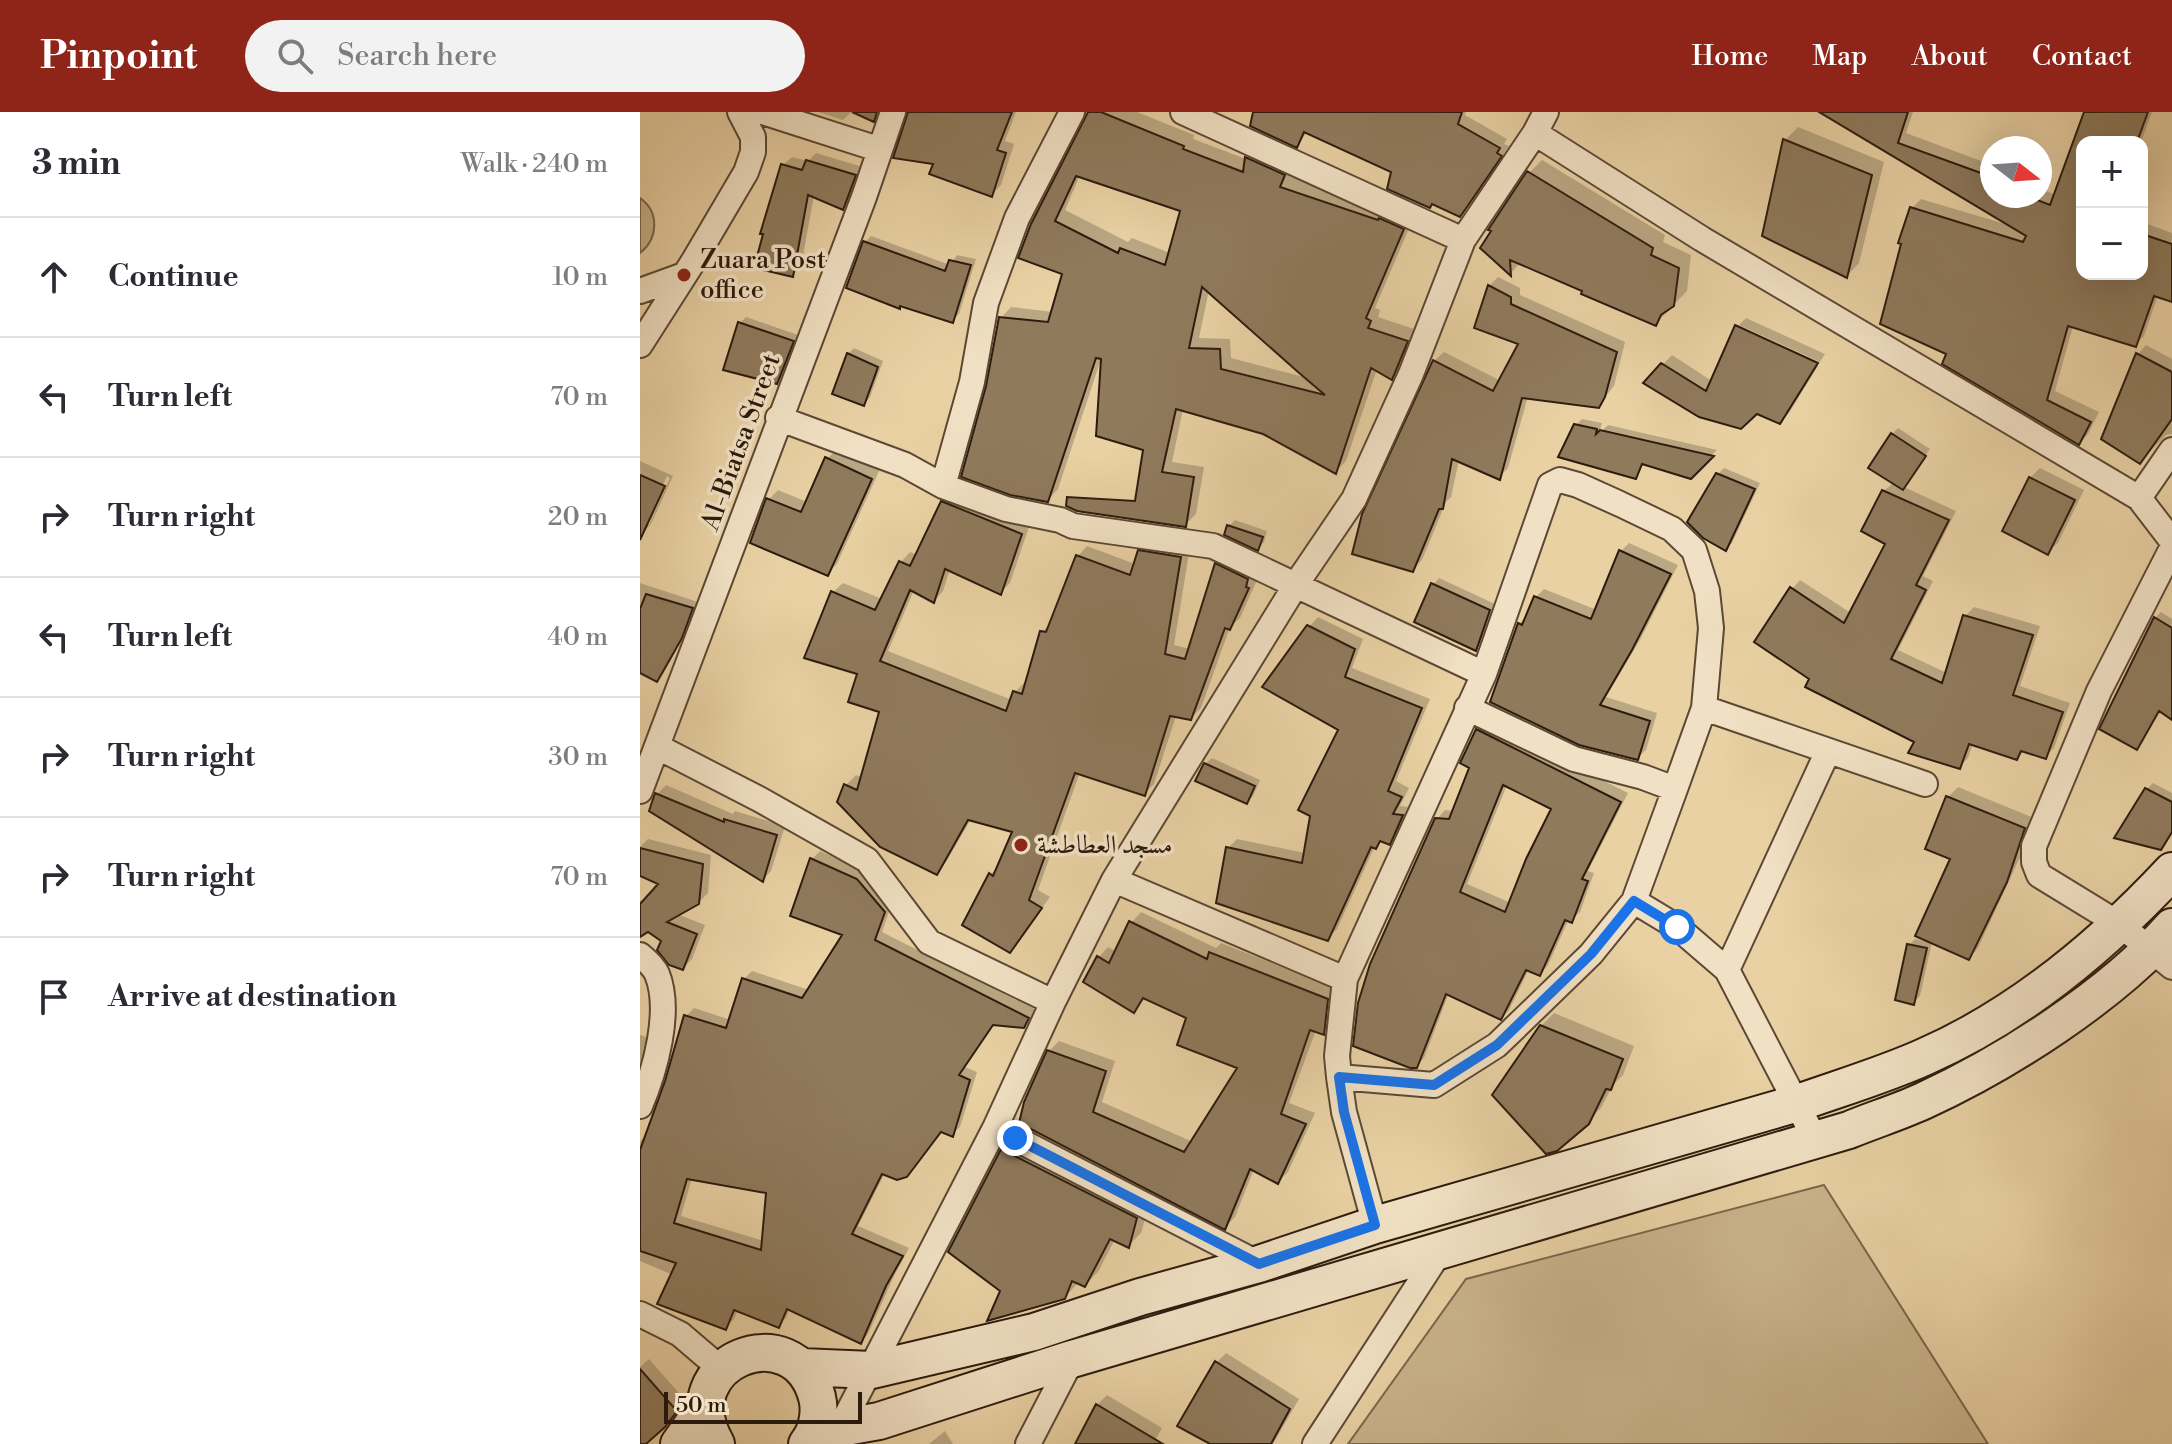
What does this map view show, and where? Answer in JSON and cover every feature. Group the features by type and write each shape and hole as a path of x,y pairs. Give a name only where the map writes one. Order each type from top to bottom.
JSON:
{"street":[{"path":"640,345 746,172 753,152 753,137 740,112"},
{"path":"763,112 878,149"},
{"name":"Al-Biatsa Street","path":"640,791 650,755 864,197 893,112"},
{"path":"943,486 972,382 986,303 1017,218 1072,112"},
{"path":"1185,112 1463,240"},
{"path":"820,1437 872,1370 995,1128 1114,880 1363,482 1411,374 1463,240 1540,122 1702,239 2139,498 2172,541"},
{"path":"640,291 684,275"},
{"path":"778,418 905,465 943,486 1006,509 1060,520 1073,526 1213,546 1297,583 1484,674"},
{"path":"2139,498 2172,450"},
{"path":"1339,1077 1434,1085 1497,1045 1591,954 1634,901 1704,708 1711,628 1707,591 1694,550 1672,529 1578,485 1560,480 1550,485 1484,674 1345,979 1337,1056 1339,1077 1344,1112 1375,1225"},
{"path":"820,1437 1072,1359 1849,1130 1923,1101 2070,1017 2165,948 2039,875 2034,862 2034,846 2099,691 2172,548"},
{"path":"1467,708 1574,759 1675,789"},
{"path":"1704,708 1925,784"},
{"path":"1727,970 1828,751"},
{"path":"650,755 759,799 867,860 929,942 1053,1002"},
{"path":"801,1367 872,1370 1034,1332 1140,1297 1259,1264 1375,1225 1798,1103 1925,1057 2038,993 2119,924 2172,871"},
{"path":"1114,880 1345,979"},
{"path":"1634,901 1677,927 1727,970 1815,1139"},
{"path":"640,955 656,973 662,999 659,1047 640,1106"},
{"path":"995,1128 1259,1264"},
{"path":"1315,1444 1441,1250"},
{"path":"640,1314 680,1334 721,1369"},
{"path":"716,1444 707,1427 704,1409 709,1387 721,1369 739,1357 760,1352 782,1356 801,1367 813,1383 819,1402 820,1437"},
{"path":"1028,1444 1072,1359"},
{"path":"679,1444 704,1409"}],"shaded area":[{"path":"640,198 651,211 654,226 650,240 640,253"},
{"path":"1824,1185 1988,1444 1348,1444 1466,1279"}],"building":[{"path":"852,112 877,112 874,122"},
{"path":"908,112 1012,112 997,150 1006,153 992,197 929,174 933,164 893,158"},
{"path":"1088,112 1101,112 1243,172 1245,157 1285,175 1280,187 1404,229 1366,318 1371,321 1368,328 1408,341 1392,380 1371,368 1336,474 1263,434 1176,409 1162,472 1194,477 1186,527 1077,511 1066,506 1067,497 1135,501 1143,450 1096,436 1101,359 1096,358 1048,502 1010,495 961,477 986,386 999,317 1048,322 1062,274 1018,258 1031,224","holes":["1076,176 1180,211 1165,265 1120,248 1118,253 1055,221","1202,287 1298,372 1325,395 1221,369 1220,349 1189,348"]},
{"path":"1253,112 1462,112 1458,124 1500,148 1497,153 1502,156 1460,217 1387,189 1391,172 1304,132 1297,148 1250,126"},
{"path":"1819,112 1908,112 1898,143 1980,173 1980,208 2052,208 2052,200 2084,112 2148,112 2139,136 2076,136 2076,280 2148,280 2148,236 2172,244 2172,302 2154,296 2136,347 2068,326 2047,400 2091,422 2079,445 1942,364 1946,354 1880,324 1901,244 1898,243 1910,207 2023,242 2026,236"},
{"path":"1783,139 1872,175 1847,278 1762,236"},
{"path":"806,160 856,175 843,210 808,195 793,277 754,268 763,234 760,234 781,164 802,170"},
{"path":"1527,171 1653,248 1651,255 1679,268 1674,306 1661,315 1656,326 1510,260 1511,276 1480,248 1491,231 1488,230"},
{"path":"863,241 945,271 949,260 971,265 953,323 900,306 900,309 846,288"},
{"path":"1488,285 1511,297 1511,304 1617,352 1605,397 1599,408 1522,398 1500,480 1452,459 1443,509 1439,509 1413,572 1352,554 1362,514 1433,360 1493,391 1518,344 1474,328"},
{"path":"738,322 794,341 777,384 723,370"},
{"path":"1735,325 1818,363 1780,424 1757,414 1741,429 1699,417 1643,383 1661,363 1706,391"},
{"path":"847,353 878,367 864,406 832,394"},
{"path":"2136,353 2172,372 2172,419 2140,464 2101,439"},
{"path":"1574,424 1597,429 1596,434 1600,430 1714,456 1691,479 1642,464 1636,479 1558,457"},
{"path":"1891,433 1926,456 1903,490 1868,468"},
{"path":"825,457 872,479 828,576 750,543 766,498 801,512"},
{"path":"1716,473 1755,489 1726,551 1703,538 1687,522"},
{"path":"640,475 665,486 640,540"},
{"path":"2029,477 2075,500 2048,555 2002,531"},
{"path":"1882,490 1949,520 1916,585 1926,590 1891,659 1942,683 1963,615 2033,635 2013,695 2063,712 2046,759 2021,751 2017,760 1969,744 1960,769 1908,753 1914,742 1805,687 1809,679 1754,642 1790,587 1844,623 1885,544 1861,531"},
{"path":"941,501 1022,534 1001,595 945,569 934,603 910,590 880,661 1006,711 1013,691 1022,694 1040,631 1046,632 1076,555 1130,575 1138,550 1181,557 1165,654 1185,659 1215,563 1248,579 1246,587 1249,588 1230,630 1225,628 1191,720 1170,716 1145,796 1075,773 1029,900 1042,908 1010,953 962,925 989,873 993,876 1012,832 968,820 937,875 880,847 837,802 844,784 857,790 879,712 848,702 857,674 804,658 831,591 875,610 899,561 910,566"},
{"path":"1227,525 1263,537 1258,551 1224,535"},
{"path":"1619,550 1671,574 1600,705 1650,721 1638,760 1579,745 1490,702 1518,623 1522,625 1534,596 1591,619"},
{"path":"1431,583 1490,610 1476,651 1414,622"},
{"path":"646,594 693,608 682,638 657,682 640,673 640,609"},
{"path":"2154,617 2172,628 2172,720 2159,711 2137,750 2099,729"},
{"path":"1307,625 1355,649 1345,677 1422,708 1388,791 1402,797 1393,814 1403,815 1390,845 1380,841 1376,849 1371,847 1328,941 1216,903 1226,847 1302,863 1310,816 1298,810 1338,730 1262,687"},
{"path":"1476,729 1621,802 1582,879 1588,881 1572,923 1565,920 1540,976 1526,970 1501,1020 1446,994 1417,1068 1410,1068 1353,1046 1358,1003 1370,964 1435,818 1449,819 1469,768 1460,763","holes":["1503,785 1551,809 1526,859 1505,912 1460,892"]},
{"path":"1204,763 1255,786 1247,804 1195,781"},
{"path":"2145,788 2172,802 2172,832 2161,850 2114,838"},
{"path":"655,793 724,822 724,819 777,835 763,882 649,811"},
{"path":"1946,796 2025,828 2007,882 1969,960 1915,936 1950,859 1925,849"},
{"path":"640,848 703,864 699,904 667,922 697,934 683,970 669,965 657,950 661,941 648,932 640,937 640,904 658,884 640,876"},
{"path":"810,858 857,879 885,912 875,940 1029,1018 1024,1028 993,1025 959,1075 970,1080 953,1137 941,1132 907,1177 897,1180 882,1174 852,1234 903,1256 886,1286 861,1344 787,1309 779,1328 734,1310 726,1330 657,1304 676,1263 640,1251 640,1150 684,1015 726,1028 742,978 802,998 842,935 790,916","holes":["687,1179 766,1193 761,1250 674,1223"]},
{"path":"1129,921 1207,959 1209,952 1328,999 1324,1035 1310,1030 1281,1114 1306,1124 1278,1184 1250,1169 1225,1230 1019,1123 1024,1102 1047,1050 1106,1071 1093,1112 1184,1152 1237,1068 1177,1045 1186,1018 1143,998 1134,1013 1083,982 1097,956 1109,963"},
{"path":"1907,944 1927,948 1914,1005 1895,1000"},
{"path":"1540,1025 1623,1059 1611,1090 1606,1089 1589,1124 1557,1151 1546,1154 1492,1095"},
{"path":"1001,1149 1137,1218 1129,1248 1110,1239 1085,1287 1072,1281 1065,1299 987,1321 1000,1291 948,1252"},
{"path":"1215,1361 1290,1409 1271,1444 1210,1444 1177,1426"},
{"path":"640,1369 677,1411 646,1444 640,1444"},
{"path":"1096,1404 1163,1444 1075,1444"}],"place":[{"name":"Zuara Post office","path":"684,275"},
{"name":"مسجد العطاطشة","path":"1021,845"}],"route":[{"path":"1015,1138 1259,1264 1375,1225 1344,1112 1339,1077 1434,1085 1497,1045 1591,954 1634,901 1677,927"}]}
